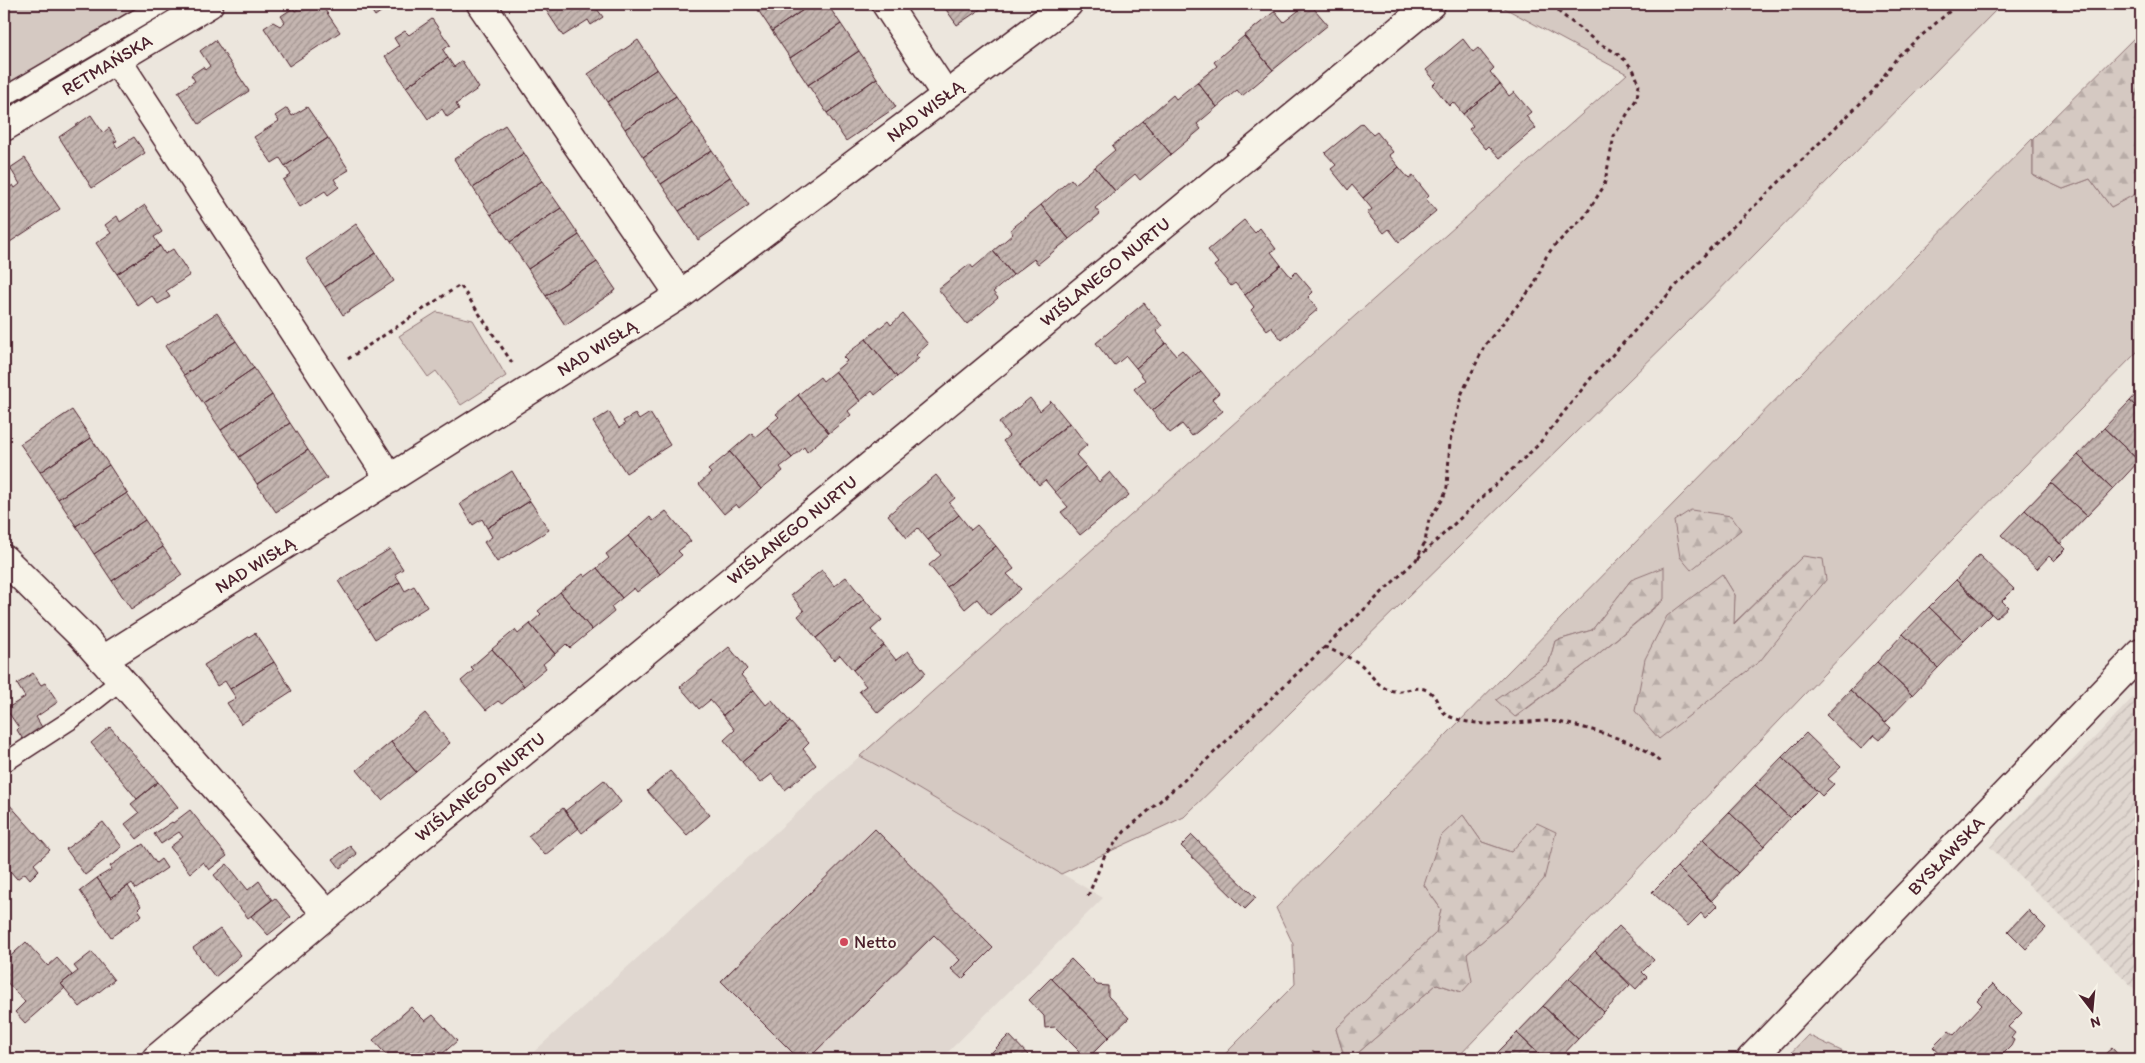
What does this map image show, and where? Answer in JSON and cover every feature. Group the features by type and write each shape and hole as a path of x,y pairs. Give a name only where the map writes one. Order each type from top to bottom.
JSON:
{"street":[{"name":"RETMAŃSKA","path":"4,127 210,4"},
{"path":"481,4 680,295"},
{"path":"886,4 946,96"},
{"name":"NAD WISŁĄ","path":"103,660 680,295 1068,4"},
{"name":"WIŚLANEGO NURTU","path":"156,1059 327,914 1432,4"},
{"path":"116,59 390,479"},
{"path":"4,559 84,638 327,914"},
{"name":"BYSŁAWSKA","path":"1751,1059 2141,653"}],"lane":[{"path":"4,97 162,4"},
{"path":"4,763 72,719 120,681"}],"path":[{"path":"1416,560 1425,542 1429,519 1443,499 1447,487 1450,442 1462,393 1473,370 1485,345 1534,285 1546,256 1585,216 1594,203 1604,186 1608,174 1614,136 1637,98 1639,84 1634,71 1626,61 1615,52 1598,43 1549,4"},
{"path":"1088,896 1104,857 1125,831 1197,769 1538,445 1591,378 1711,248 1873,91 1898,56 1958,4"},
{"path":"322,376 460,285 506,354"},
{"path":"1325,647 1359,663 1370,673 1376,682 1385,688 1395,691 1421,688 1432,694 1443,713 1452,718 1503,724 1547,721 1575,726 1627,741 1646,750 1661,763"}],"shaded area":[{"path":"2141,689 2141,995 1990,847"},
{"path":"860,756 1103,898 941,1059 526,1059"}],"green space":[{"path":"4,4 142,4 12,81 4,66"},
{"path":"1497,4 2002,4 1680,330 1184,817 1061,874 860,756 1627,74"},
{"path":"2141,31 2141,191 2111,207 2090,179 2063,189 2033,175 2033,138"},
{"path":"2033,138 2033,175 2063,189 2090,179 2111,207 2141,191 2141,348 1954,538 1456,1059 1351,1059 1437,984 1461,992 1467,954 1511,917 1511,852 1482,842 1463,815 1424,885 1441,909 1436,933 1336,1029 1345,1059 1318,1059 1313,1051 1305,1059 1220,1059 1295,984 1293,944 1276,908","holes":["1803,556 1659,739 1722,574 1735,595 1733,624","1631,580 1664,600 1591,660 1516,717 1497,700 1549,663 1555,641 1592,630"]},
{"path":"437,312 473,320 506,376 461,405 436,371 428,377 399,336"},
{"path":"1691,510 1731,516 1741,530 1691,570 1680,557 1674,521"},
{"path":"1803,556 1823,559 1826,580 1760,661 1659,739 1635,711 1645,659 1667,616 1722,574 1735,595 1734,624"},
{"path":"1664,567 1664,599 1591,660 1515,717 1496,700 1549,663 1555,641 1592,630 1631,580"},
{"path":"1463,815 1482,842 1511,852 1537,823 1556,832 1544,879 1511,917 1467,954 1472,981 1462,992 1437,984 1351,1059 1345,1059 1336,1029 1436,933 1441,909 1424,885 1440,837"},
{"path":"1808,1035 1858,1059 1785,1059"}],"building":[{"path":"298,4 321,4 340,32 289,66 264,28 273,22 280,26 285,22 281,16 293,8 295,11 300,7"},
{"path":"367,4 392,4 375,16"},
{"path":"554,4 606,4 597,9 603,17 591,25 588,20 563,36 546,10"},
{"path":"754,4 812,4 772,31"},
{"path":"812,4 827,4 841,24 790,58 772,31"},
{"path":"942,4 988,4 957,25"},
{"path":"1307,4 1310,4 1328,25 1273,70 1244,36 1275,11 1284,22"},
{"path":"432,19 450,45 443,50 448,58 406,87 385,56 399,46 394,38 405,31 409,35"},
{"path":"841,24 859,51 808,85 790,58"},
{"path":"1244,36 1273,70 1242,96 1237,90 1217,107 1197,82 1217,66 1214,62"},
{"path":"1463,39 1473,52 1478,48 1494,68 1490,72 1500,84 1463,114 1453,102 1449,106 1433,85 1436,82 1426,70"},
{"path":"215,40 249,91 199,124 178,92 195,81 191,75 203,67 205,70 210,66 200,51"},
{"path":"638,40 657,69 607,102 588,74"},
{"path":"859,51 877,78 827,113 808,85"},
{"path":"448,58 454,67 462,61 479,88 456,104 459,109 447,117 442,109 428,119 406,87"},
{"path":"657,69 676,96 625,129 607,102"},
{"path":"877,78 896,107 846,141 827,113"},
{"path":"1197,82 1217,107 1197,124 1201,129 1171,154 1143,121 1173,95 1176,99"},
{"path":"1500,84 1509,96 1514,92 1531,112 1526,116 1536,128 1500,158 1489,146 1486,149 1469,129 1473,126 1463,114"},
{"path":"676,96 693,123 643,157 625,129"},
{"path":"307,107 328,138 285,166 280,158 272,163 254,137 279,121 275,116 287,108 292,116"},
{"path":"91,115 103,133 109,128 117,141 114,142 117,148 134,137 145,153 92,188 59,137"},
{"path":"1143,121 1171,154 1140,180 1135,174 1115,191 1095,167 1115,150 1112,146"},
{"path":"693,123 712,150 661,184 643,157"},
{"path":"1362,123 1373,135 1377,132 1393,152 1389,155 1399,167 1363,198 1352,185 1348,190 1331,169 1336,165 1325,153"},
{"path":"505,125 524,153 473,188 454,159"},
{"path":"328,138 349,170 334,179 339,187 328,195 325,191 300,207 283,180 291,175 285,166"},
{"path":"712,150 730,177 679,211 661,184"},
{"path":"524,153 542,181 491,215 473,188"},
{"path":"25,158 60,209 10,242 4,234 4,200 6,198 4,191 13,185 15,188 20,184 10,168"},
{"path":"1095,167 1115,191 1095,208 1100,214 1069,239 1041,205 1071,179 1075,184"},
{"path":"1399,167 1409,179 1413,176 1429,196 1426,199 1436,211 1399,242 1389,229 1384,233 1367,213 1372,209 1363,198"},
{"path":"730,177 749,205 698,240 679,211"},
{"path":"542,181 561,208 510,242 491,215"},
{"path":"145,205 162,232 154,237 160,246 117,274 96,243 111,233 105,225 117,216 120,222"},
{"path":"1041,205 1069,239 1038,264 1034,259 1013,275 993,251 1013,234 1010,230"},
{"path":"561,208 579,235 528,269 510,242"},
{"path":"1244,220 1255,233 1260,228 1276,249 1271,252 1281,265 1245,295 1235,283 1231,286 1214,266 1218,263 1208,250"},
{"path":"356,224 376,253 325,287 306,259"},
{"path":"579,235 597,262 546,296 528,269"},
{"path":"160,246 165,254 173,249 190,275 166,291 170,297 158,304 152,296 138,306 117,274"},
{"path":"993,251 1013,275 993,292 998,298 967,324 938,289 970,264 973,268"},
{"path":"376,253 394,281 343,315 325,287"},
{"path":"597,262 616,290 565,325 546,296"},
{"path":"1281,265 1291,277 1296,272 1313,292 1308,297 1318,309 1282,340 1271,327 1267,330 1251,310 1254,307 1245,295"},
{"path":"1144,303 1162,326 1156,331 1166,343 1136,368 1126,356 1114,366 1096,343"},
{"path":"217,313 236,341 184,375 165,346"},
{"path":"903,314 928,344 916,355 919,358 897,377 866,339 888,321 891,325"},
{"path":"866,339 897,377 875,395 872,391 860,401 835,371 847,361 843,357"},
{"path":"236,341 254,368 203,403 184,375"},
{"path":"1166,343 1176,355 1182,350 1201,371 1152,411 1134,389 1145,380 1136,368"},
{"path":"254,368 272,395 221,430 203,403"},
{"path":"835,371 860,401 848,411 851,415 829,433 798,395 820,377 823,381"},
{"path":"1201,371 1219,393 1212,399 1223,411 1192,436 1182,424 1170,433 1152,411"},
{"path":"2141,389 2141,411 2130,401"},
{"path":"272,395 290,423 239,457 221,430"},
{"path":"798,395 829,433 807,452 804,447 792,458 767,427 779,417 776,414"},
{"path":"1030,398 1040,411 1051,401 1069,423 1021,463 1003,441 1009,436 999,423"},
{"path":"2130,401 2141,411 2141,459 2139,461 2104,428"},
{"path":"72,410 91,438 40,472 20,444"},
{"path":"609,412 619,428 625,424 623,421 635,414 639,420 650,413 670,445 626,473 593,422"},
{"path":"290,423 308,450 257,484 239,457"},
{"path":"1070,423 1087,445 1076,455 1086,466 1055,492 1045,480 1039,485 1021,463"},
{"path":"767,427 792,458 780,467 783,471 761,489 730,452 752,433 755,437"},
{"path":"2104,428 2139,461 2113,489 2078,455"},
{"path":"91,438 109,465 58,499 40,472"},
{"path":"308,450 327,478 276,512 257,484"},
{"path":"730,452 761,489 739,508 736,504 724,514 699,484 711,473 708,470"},
{"path":"2078,455 2113,489 2087,516 2051,483"},
{"path":"109,465 127,493 76,526 58,499"},
{"path":"1086,466 1099,482 1110,472 1129,495 1080,535 1061,512 1068,507 1055,492"},
{"path":"512,471 530,501 487,528 482,519 473,525 460,504"},
{"path":"936,475 955,498 949,503 959,515 928,540 918,528 907,538 888,515"},
{"path":"2051,483 2087,516 2060,544 2025,510"},
{"path":"127,493 145,520 94,554 76,526"},
{"path":"530,501 549,530 497,562 484,542 492,537 487,528"},
{"path":"2025,510 2066,549 2054,561 2049,556 2037,569 2001,535"},
{"path":"666,511 691,541 678,551 682,555 660,574 628,536 650,517 653,521"},
{"path":"959,515 971,530 977,525 996,546 947,587 929,565 941,555 928,540"},
{"path":"145,520 163,547 112,581 94,554"},
{"path":"628,536 660,574 637,592 634,588 622,598 597,568 609,558 606,554"},
{"path":"996,546 1014,569 1007,574 1021,589 990,615 977,599 965,609 947,587"},
{"path":"163,547 182,575 131,609 112,581"},
{"path":"390,549 403,569 395,574 400,582 357,610 338,581"},
{"path":"1979,555 2014,589 2002,601 2008,607 1996,618 1956,580"},
{"path":"597,568 622,598 611,607 614,612 592,630 560,592 583,574 585,577"},
{"path":"822,570 834,586 846,577 864,599 816,638 798,616 804,611 791,595"},
{"path":"1956,580 1991,614 1964,641 1929,607"},
{"path":"400,582 405,591 414,586 427,607 375,639 357,610"},
{"path":"560,592 592,630 570,648 566,644 555,654 530,624 541,614 538,611"},
{"path":"864,599 882,620 871,630 884,645 853,670 840,655 834,660 816,638"},
{"path":"1929,607 1964,641 1938,668 1903,634"},
{"path":"530,624 555,654 543,664 546,668 524,686 492,649 515,630 518,634"},
{"path":"255,633 274,662 230,689 225,681 217,686 204,665"},
{"path":"1903,634 1938,668 1912,695 1877,662"},
{"path":"884,645 896,660 908,651 926,673 878,713 859,691 866,686 853,670"},
{"path":"729,647 747,669 741,675 754,690 723,715 710,700 699,709 680,687"},
{"path":"492,649 524,686 502,704 498,701 486,710 461,681 474,670 471,667"},
{"path":"274,662 292,691 241,724 227,703 236,698 230,689"},
{"path":"1877,662 1912,695 1885,723 1850,690"},
{"path":"33,673 41,685 45,683 58,702 36,717 43,729 24,741 17,730 19,728 6,709 25,697 17,684"},
{"path":"754,690 766,705 772,700 790,722 742,762 724,740 735,730 723,715"},
{"path":"1850,690 1891,728 1880,740 1874,735 1861,749 1826,715"},
{"path":"425,713 450,743 416,772 391,742"},
{"path":"790,722 809,743 803,749 816,765 785,790 772,774 760,783 742,762"},
{"path":"110,727 158,782 137,799 91,743"},
{"path":"1806,733 1841,767 1828,779 1834,784 1822,796 1782,757"},
{"path":"391,742 416,772 382,800 357,770"},
{"path":"1782,757 1817,791 1790,818 1755,785"},
{"path":"670,771 710,815 687,835 647,791"},
{"path":"604,780 621,802 582,833 565,811"},
{"path":"158,782 178,807 137,839 125,824 139,813 131,804"},
{"path":"1755,785 1790,818 1764,846 1729,812"},
{"path":"8,803 50,850 34,864 39,870 30,879 25,873 17,879 4,864 4,807"},
{"path":"563,808 579,828 545,855 528,836"},
{"path":"190,810 227,856 209,870 203,862 190,873 170,847 183,837 179,832 161,844 154,834"},
{"path":"1729,812 1764,846 1738,873 1703,839"},
{"path":"103,822 122,847 85,875 66,849"},
{"name":"Netto","path":"875,829 993,948 962,979 951,969 960,960 934,935 808,1059 799,1059 721,981"},
{"path":"1192,835 1256,898 1245,909 1181,846"},
{"path":"1703,839 1738,873 1711,901 1677,867"},
{"path":"143,844 156,863 161,859 167,868 136,889 132,883 111,898 97,878 112,869 110,866"},
{"path":"350,846 357,854 340,868 333,859"},
{"path":"227,864 248,890 259,881 272,900 248,918 214,875"},
{"path":"1677,867 1717,906 1705,918 1701,913 1688,926 1652,892"},
{"path":"97,878 111,898 128,886 141,906 138,909 142,915 111,937 80,891"},
{"path":"275,898 291,917 268,935 251,916"},
{"path":"2028,910 2046,928 2026,949 2008,931"},
{"path":"1619,926 1654,960 1642,972 1647,977 1636,989 1595,951"},
{"path":"220,929 241,955 215,977 193,948"},
{"path":"26,942 48,966 57,958 72,975 61,984 65,988 25,1023 15,1012 25,1002 4,979 4,962"},
{"path":"1595,951 1630,985 1604,1012 1569,978"},
{"path":"92,952 114,980 80,1007 61,984 78,971 74,966"},
{"path":"1071,959 1097,985 1108,986 1108,996 1129,1018 1109,1037 1051,978"},
{"path":"1051,978 1109,1037 1087,1059 1055,1027 1045,1028 1044,1016 1029,1000"},
{"path":"1569,978 1604,1012 1578,1039 1543,1006"},
{"path":"1993,984 2022,1013 2008,1027 2015,1033 2011,1038 2014,1040 2011,1046 2003,1054 1998,1057 1995,1054 1990,1059 1946,1059 1933,1047 1949,1031 1954,1035 1982,1005 1977,1000"},
{"path":"1543,1006 1578,1039 1559,1059 1544,1059 1517,1033"},
{"path":"411,1007 425,1021 433,1015 457,1041 441,1055 436,1050 426,1059 390,1059 373,1040"},
{"path":"1517,1033 1544,1059 1491,1059"},
{"path":"1009,1035 1028,1055 1024,1059 985,1059"},
{"path":"2112,1048 2122,1059 2099,1059"}],"place":[{"name":"Netto","path":"844,942"}]}
